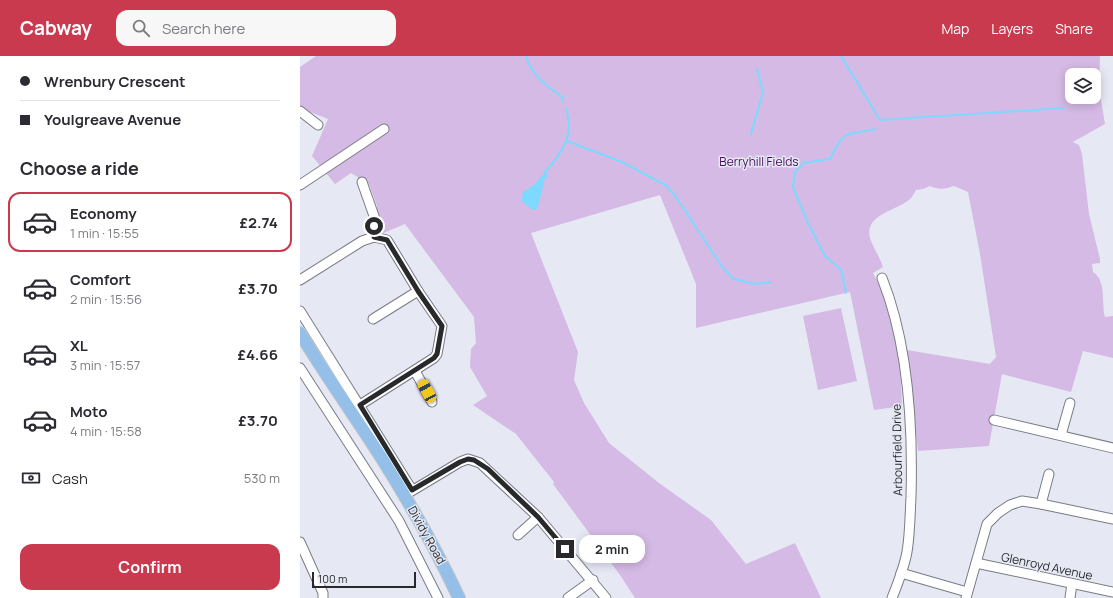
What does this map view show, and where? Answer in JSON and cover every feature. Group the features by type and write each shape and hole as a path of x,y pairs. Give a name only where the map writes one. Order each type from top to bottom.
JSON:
{"main road":[{"name":"Dividy Road","path":"300,333 324,372 408,493 458,598"}],"street":[{"path":"300,111 318,126"},
{"path":"300,185 384,129"},
{"path":"362,182 374,216 374,237"},
{"path":"300,280 356,243 374,237 387,240 418,291 442,326 437,354 415,371 360,405"},
{"name":"Arbourfield Drive","path":"882,278 896,326 908,401 911,436 909,531 907,552 892,598"},
{"path":"373,319 418,291"},
{"name":"Dividy Road","path":"300,311 360,405 408,493"},
{"name":"Dividy Road","path":"300,368 399,521 438,598"},
{"path":"415,371 432,402"},
{"path":"1061,436 1070,403"},
{"path":"994,420 1113,448"},
{"path":"408,493 460,462 468,459 474,460 488,469 538,517 606,598"},
{"path":"1041,504 1049,474"},
{"path":"901,573 966,595 987,524 998,513 1010,505 1022,501 1113,519"},
{"path":"518,535 538,517"},
{"path":"300,542 323,593 323,598"},
{"name":"Glenroyd Avenue","path":"976,563 1113,592"},
{"path":"568,598 592,580"},
{"path":"1070,598 1072,584"}],"green space":[{"name":"Berryhill Fields","path":"316,56 1100,56 1100,68 1065,68 1065,104 1101,104 1101,100 1105,124 1073,142 1079,145 1082,154 1089,214 1100,259 1100,263 1092,264 1093,272 1100,281 1102,287 1105,317 1113,316 1113,358 1083,351 1071,392 1002,374 989,446 918,451 907,350 990,364 996,357 980,254 968,192 954,186 942,189 930,186 916,190 909,200 882,214 876,219 869,230 870,238 883,267 873,273 881,288 892,320 898,354 902,406 874,410 850,292 696,328 696,284 660,195 531,233 578,352 574,380 584,403 609,443 659,483 711,520 746,564 795,543 821,598 635,598 620,575 553,484 554,482 516,434 473,405 487,396 470,367 471,349 476,343 474,317 405,224 381,234 376,226 377,206 369,184 351,173 335,184 312,156 328,119 300,108 300,67"},
{"path":"841,308 857,381 818,390 803,316"}],"water":[{"path":"545,172 549,176 545,178 537,209 533,210 521,201 523,192 534,185"}],"waterway":[{"path":"526,56 528,63 535,74 562,97 563,102"},
{"path":"841,56 880,120"},
{"path":"751,134 763,92 757,69"},
{"path":"545,172 557,158 568,135 569,127 566,108"},
{"path":"1003,112 1064,108"},
{"path":"880,120 1003,112"},
{"path":"846,293 841,270 825,256 807,221 793,187 795,172 803,163 830,159 839,142 847,135 875,129"},
{"path":"567,141 622,162 665,185"},
{"path":"666,185 676,197 723,268 734,279 755,284 771,282"}],"route":[{"path":"374,226 374,237 387,240 418,291 442,326 440,343 437,354 434,358 360,405 412,490 460,462 468,459 474,460 488,469 538,517 565,549"}]}
